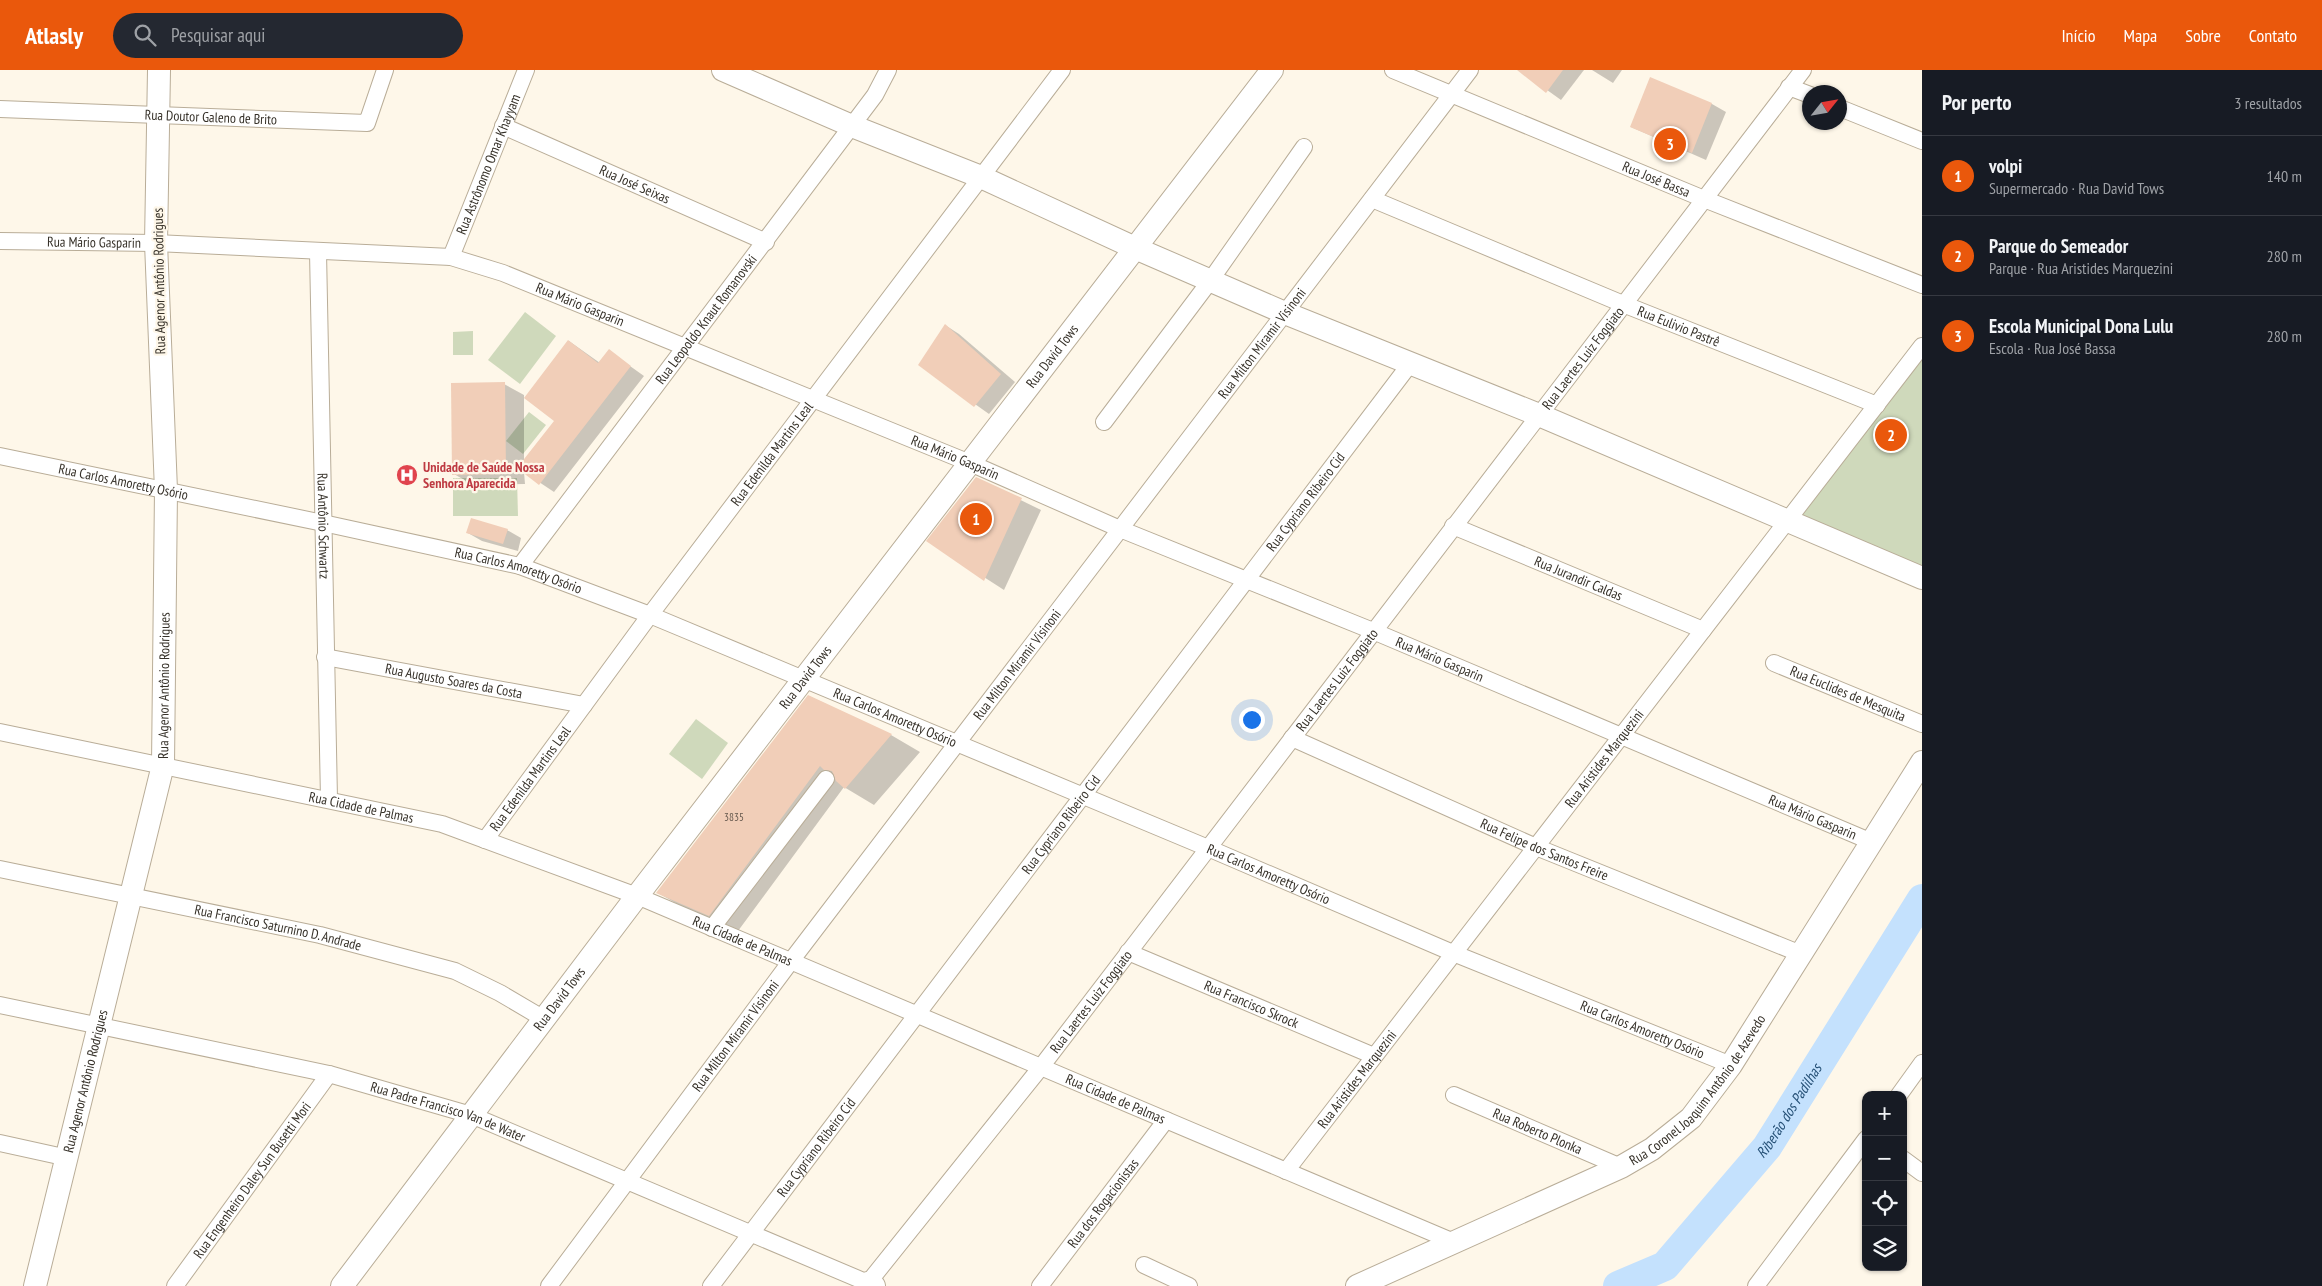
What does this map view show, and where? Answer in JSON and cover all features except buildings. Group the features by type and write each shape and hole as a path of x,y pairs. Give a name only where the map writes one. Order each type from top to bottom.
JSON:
{"street":[{"name":"Rua Agenor Antônio Rodrigues","path":"35,1286 101,1026 130,897 163,765 166,490 156,243 159,70"},
{"name":"Rua Doutor Galeno de Brito","path":"0,109 367,123 384,70"},
{"name":"Rua Astrônomo Omar Khayyam","path":"450,257 526,70"},
{"path":"723,70 852,126 981,176 1134,248 1285,313 1539,415 1922,578"},
{"name":"Rua Leopoldo Knaut Romanovski","path":"520,566 766,242 875,95 888,70"},
{"name":"Rua Edenilda Martins Leal","path":"485,840 650,615 1062,70"},
{"name":"Rua David Tows","path":"342,1286 637,896 1272,70"},
{"name":"Rua José Bassa","path":"1393,70 1704,199 1922,285"},
{"name":"Rua Milton Miramir Visinoni","path":"550,1286 791,961 1470,70"},
{"name":"Rua Laertes Luiz Foggiato","path":"870,1285 1041,1067 1803,70"},
{"path":"1789,87 1802,92"},
{"path":"1847,111 1922,141"},
{"name":"Rua José Seixas","path":"503,126 766,242"},
{"path":"1104,422 1210,281 1304,146"},
{"name":"Rua Eulivio Pastrê","path":"1372,199 1623,304 1877,404"},
{"name":"Rua Mário Gasparin","path":"0,241 156,243 450,257 503,273 970,463 1120,529 1373,631 1872,842"},
{"name":"Rua Antônio Schwartz","path":"318,252 329,799"},
{"name":"Rua Aristides Marquezini","path":"1286,1171 1922,346"},
{"name":"Rua Cypriano Ribeiro Cid","path":"711,1286 1410,364"},
{"name":"Rua Carlos Amoretty Osório","path":"0,456 520,566 650,615 1208,848 1454,954 1731,1065"},
{"name":"Rua Jurandir Caldas","path":"1454,526 1703,630"},
{"name":"Rua Augusto Soares da Costa","path":"325,657 584,706"},
{"name":"Rua Euclides de Mesquita","path":"1774,663 1922,724"},
{"name":"Rua Cidade de Palmas","path":"0,732 442,824 637,896 1454,1242"},
{"name":"Rua Felipe dos Santos Freire","path":"1292,738 1536,847 1801,954"},
{"name":"Rua Coronel Joaquim Antônio de Azevedo","path":"1357,1286 1621,1167 1652,1149 1691,1118 1731,1065 1922,762"},
{"path":"712,928 826,779"},
{"name":"Rua Francisco Saturnino D. Andrade","path":"0,869 320,935 455,971 500,993 544,1018"},
{"name":"Rua Francisco Skrock","path":"1128,952 1374,1056"},
{"name":"Rua Padre Francisco Van de Water","path":"0,1005 329,1074 471,1115 870,1285"},
{"path":"1901,1091 1922,1063"},
{"name":"Rua Engenheiro Daley Sun Busetti Mori","path":"175,1286 329,1074"},
{"name":"Rua Roberto Plonka","path":"1454,1094 1621,1167"},
{"name":"Rua dos Rogacionistas","path":"1040,1286 1166,1120"},
{"path":"0,1143 68,1158"},
{"path":"1756,1286 1862,1144"},
{"path":"1907,1162 1922,1174"},
{"path":"1144,1265 1189,1286"}],"green space":[{"path":"525,312 556,336 520,384 488,360"},
{"path":"473,331 473,355 453,355 453,332"},
{"path":"1922,355 1922,568 1799,515"},
{"path":"529,412 546,425 523,454 506,441"},
{"path":"453,478 517,478 518,516 453,516"},
{"path":"696,719 728,743 702,779 669,754"}],"waterway":[{"name":"Riberão dos Padilhas","path":"1618,1286 1665,1266 1767,1147 1922,899"}],"place":[{"name":"Escola Municipal Dona Lulu","path":"1670,144"},
{"name":"Parque do Semeador","path":"1891,435"},
{"name":"Unidade de Saúde Nossa Senhora Aparecida","path":"407,475"},
{"name":"volpi","path":"976,519"}]}
